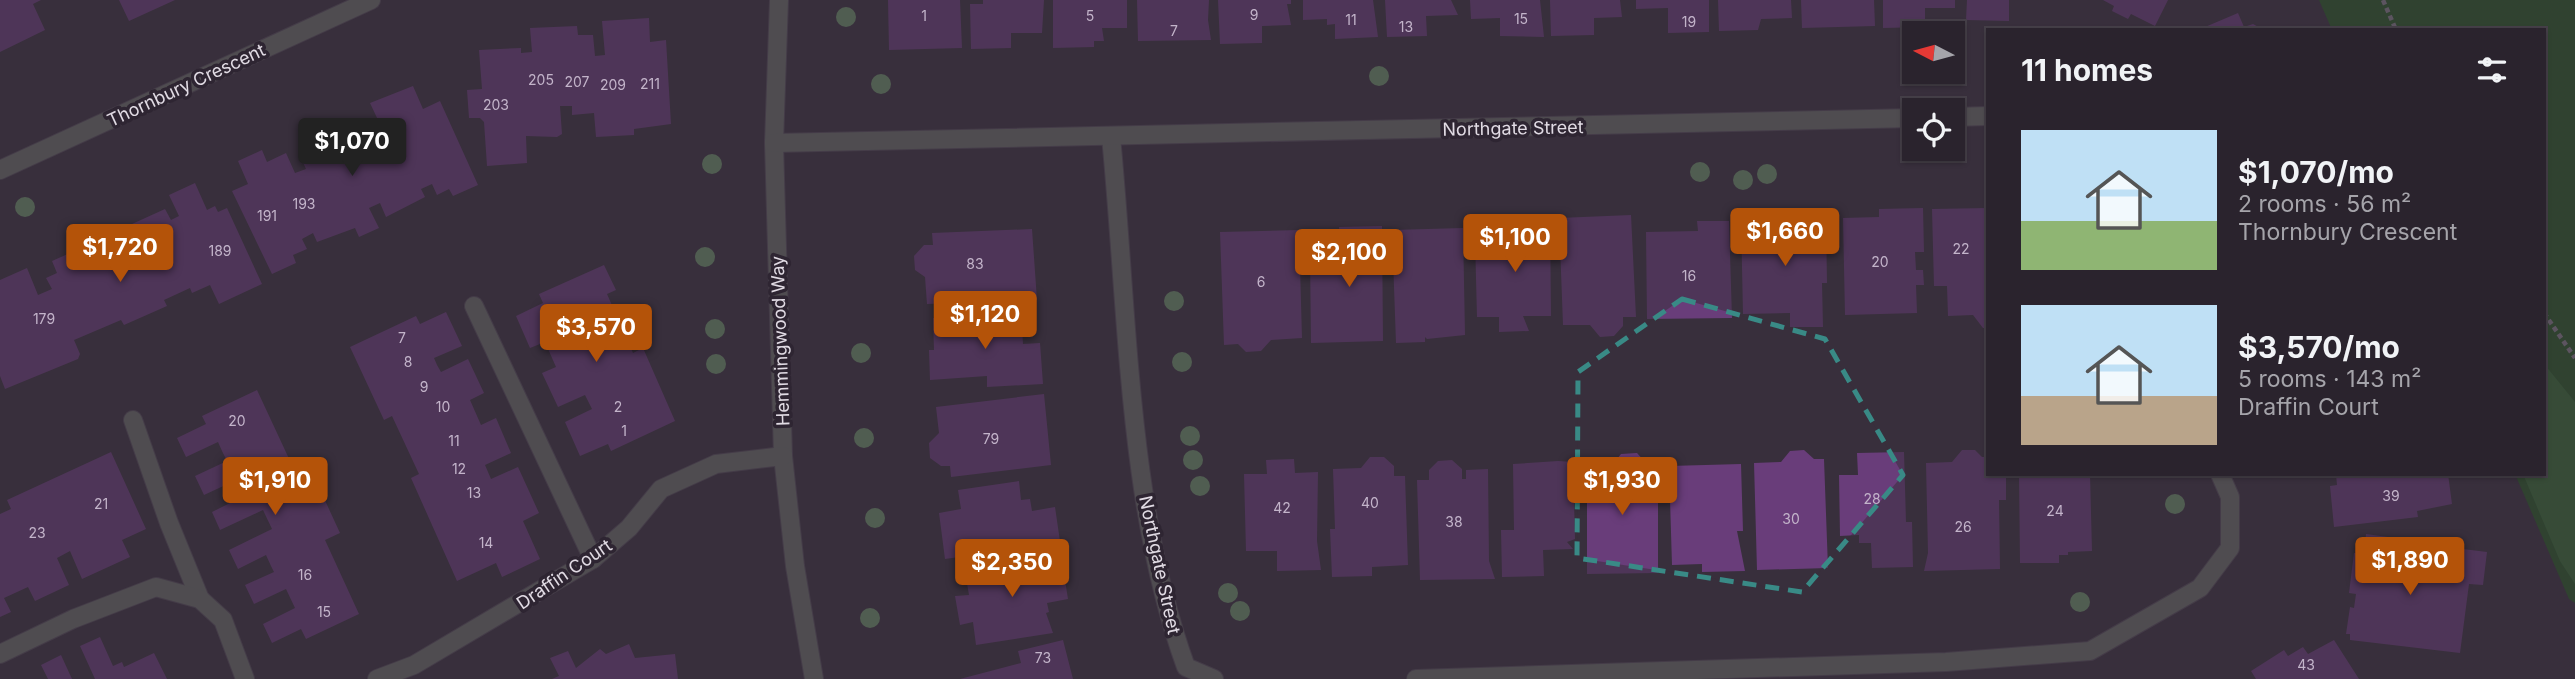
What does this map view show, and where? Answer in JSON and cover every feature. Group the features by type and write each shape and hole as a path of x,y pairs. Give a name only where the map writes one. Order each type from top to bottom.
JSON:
{"street":[{"name":"Hemmingwood Way","path":"779,0 774,143 783,456 795,566 814,679"},
{"name":"Thornbury Crescent","path":"0,170 360,2"},
{"path":"1965,117 1986,116"},
{"name":"Northgate Street","path":"774,143 1902,118"},
{"name":"Northgate Street","path":"1111,137 1140,474 1167,615 1186,667 1214,679"},
{"path":"474,306 593,559"},
{"path":"133,420 169,523 200,598 223,620 245,679"},
{"name":"Draffin Court","path":"377,679 414,665 593,559 629,528 661,489 716,464 783,456"},
{"path":"1416,679 1946,662 2090,651 2200,588 2230,548 2230,497 2221,476"},
{"path":"0,654 73,619 156,587 200,598"}],"path":[{"path":"2382,0 2395,28"},
{"path":"2546,316 2575,358"}],"highlighted area":[{"path":"1682,299 1825,339 1903,475 1802,592 1577,558 1578,372"}],"green space":[{"path":"2319,0 2575,0 2575,603 2569,599 2516,476 2546,476 2546,28 2331,28"},
{"path":"2546,366 2575,402 2575,584 2560,561 2524,476 2546,476"}],"building":[{"path":"0,0 41,0 33,4 45,30 0,52"},
{"path":"119,0 175,0 129,21"},
{"path":"888,0 960,0 962,48 889,50"},
{"path":"983,0 1044,0 1042,33 1011,33 1011,48 971,49 970,4 983,4"},
{"path":"1053,0 1127,0 1127,28 1102,28 1104,41 1094,41 1094,47 1053,48"},
{"path":"1137,0 1209,0 1211,40 1138,41"},
{"path":"1218,0 1291,0 1291,4 1287,4 1291,25 1262,26 1262,43 1220,44"},
{"path":"1303,0 1373,0 1378,37 1335,39 1335,24 1327,25 1327,19 1303,20"},
{"path":"1385,0 1451,0 1458,15 1426,16 1427,36 1387,37"},
{"path":"1470,0 1540,0 1544,37 1500,36 1500,18 1471,19"},
{"path":"1550,0 1620,0 1622,17 1594,18 1594,35 1551,36"},
{"path":"1636,0 1709,0 1709,32 1668,33 1668,8 1636,9"},
{"path":"1718,0 1791,0 1792,18 1761,19 1758,30 1719,31"},
{"path":"1801,0 1874,0 1875,26 1802,28"},
{"path":"1883,0 1955,0 1955,8 1925,8 1925,21 1902,21 1902,28 1883,28"},
{"path":"1967,0 2009,0 2009,21 1966,20"},
{"path":"2103,0 2168,0 2155,26 2131,14 2128,19 2112,11 2114,6"},
{"path":"2238,13 2244,27 2253,24 2260,28 2203,28"},
{"path":"649,18 650,42 666,40 671,124 634,129 634,135 596,137 594,113 572,115 572,106 560,106 562,134 557,137 526,136 527,163 487,166 484,122 480,118 469,118 467,90 482,89 479,50 521,48 521,53 532,52 530,28 577,26 578,35 593,35 595,56 605,55 602,21"},
{"path":"413,86 423,109 440,101 478,185 453,196 449,189 437,195 432,184 421,189 425,197 386,217 380,203 369,208 379,228 359,237 355,228 317,242 313,233 302,239 307,249 293,255 296,263 272,274 232,191 248,184 238,161 262,150 267,162 286,153 295,173 306,169 301,158 317,151 314,145 354,122 362,139 372,134 368,124 378,120 370,103"},
{"path":"195,183 207,210 215,206 218,212 227,208 262,284 219,304 210,285 192,293 190,288 164,300 167,306 124,325 121,320 74,340 80,354 78,359 5,389 0,376 0,280 27,268 38,295 52,289 46,278 57,273 52,261 97,241 102,252 126,241 121,229 165,209 171,220 179,216 169,195"},
{"path":"1923,208 1924,252 1915,252 1916,270 1923,270 1924,285 1916,285 1917,313 1845,315 1843,218 1879,217 1879,209"},
{"path":"1986,208 1986,328 1983,328 1973,315 1948,316 1947,286 1934,286 1932,209"},
{"path":"1631,215 1636,317 1623,317 1623,326 1614,336 1600,337 1590,325 1563,325 1559,218"},
{"path":"1826,217 1827,283 1822,283 1823,327 1790,327 1790,313 1743,314 1741,220"},
{"path":"1550,218 1551,316 1523,316 1529,331 1499,332 1499,317 1477,317 1475,239 1505,239 1505,219"},
{"path":"1697,221 1729,221 1732,318 1647,319 1646,232 1698,231"},
{"path":"1382,226 1383,341 1311,343 1310,255 1340,254 1339,227"},
{"path":"1463,228 1465,335 1425,337 1425,342 1396,343 1392,230"},
{"path":"1032,229 1037,300 927,304 925,277 915,270 914,256 924,245 933,245 932,233"},
{"path":"1299,230 1302,338 1271,340 1261,351 1246,352 1238,344 1224,345 1220,232"},
{"path":"604,265 616,290 607,294 633,353 643,348 675,421 611,451 608,444 580,456 565,422 592,409 585,395 558,407 542,373 556,367 545,342 530,348 516,316 543,303 539,294"},
{"path":"446,312 462,346 434,358 437,365 441,372 468,359 484,393 470,400 481,425 496,418 511,453 485,465 491,479 518,467 539,513 523,521 540,559 502,577 496,563 457,581 411,478 419,474 392,416 384,420 350,347 416,316 420,324"},
{"path":"1021,313 1023,344 1040,343 1043,384 987,387 987,376 930,380 929,350 934,350 933,318"},
{"path":"257,390 291,463 305,457 340,533 325,540 359,614 306,639 301,629 272,643 263,624 295,608 286,589 254,604 245,585 274,572 266,555 238,569 229,550 272,529 263,510 220,530 212,512 240,498 232,482 204,495 195,476 227,461 218,442 186,457 177,438 206,424 202,416"},
{"path":"1044,394 1051,465 951,477 950,466 941,466 930,458 929,443 939,433 936,407"},
{"path":"1804,450 1814,459 1824,459 1828,568 1757,570 1754,463 1781,462 1790,451"},
{"path":"1962,450 1975,450 1982,457 1986,457 1986,476 2006,476 2006,500 1999,500 2000,569 1924,571 1928,553 1926,463 1952,462"},
{"path":"111,452 146,529 122,540 130,557 82,579 70,551 57,558 69,585 35,601 28,587 4,598 11,612 0,617 0,514 11,509 7,500"},
{"path":"1904,452 1906,522 1912,522 1913,567 1872,568 1871,543 1859,543 1859,535 1840,536 1839,475 1858,475 1857,453"},
{"path":"1637,453 1646,463 1646,472 1658,472 1658,573 1587,574 1587,464 1613,464 1621,454"},
{"path":"1370,457 1384,457 1394,466 1394,476 1405,476 1408,565 1372,567 1372,576 1332,577 1330,529 1335,529 1333,469 1361,468"},
{"path":"1294,459 1295,473 1318,472 1317,541 1321,570 1277,571 1277,551 1246,551 1244,474 1267,474 1266,460"},
{"path":"1452,460 1462,469 1462,479 1466,479 1466,470 1488,469 1489,561 1495,579 1420,580 1417,480 1429,480 1429,470 1438,461"},
{"path":"1573,462 1575,539 1567,542 1573,549 1543,550 1544,576 1502,577 1501,530 1514,530 1513,464"},
{"path":"1741,464 1743,531 1737,531 1745,571 1702,572 1702,564 1672,565 1669,466"},
{"path":"2019,476 2090,476 2092,551 2059,555 2059,563 2020,563"},
{"path":"2336,476 2448,476 2452,504 2417,511 2418,517 2334,527 2330,486 2337,485"},
{"path":"1019,481 1021,500 1030,499 1032,511 1055,507 1061,548 1017,555 1015,549 945,559 939,513 961,509 958,490"},
{"path":"2366,534 2410,540 2408,560 2419,562 2418,567 2453,570 2455,548 2487,552 2483,585 2469,584 2460,653 2350,640 2350,634 2346,634 2350,607 2354,608 2356,594 2349,593 2354,553 2364,554"},
{"path":"1061,555 1068,599 1047,603 1049,612 1046,613 1053,633 976,645 973,622 960,625 955,596 969,595 965,572"},
{"path":"100,637 113,666 122,662 124,667 154,653 167,679 95,679 80,646"},
{"path":"1063,640 1073,679 960,679 1021,663 1018,651"},
{"path":"2334,640 2359,679 2256,679 2251,671 2284,650 2288,656 2303,647 2308,654"},
{"path":"629,644 635,658 675,654 678,679 552,679 559,676 550,658 568,651 576,668 600,649 606,654"},
{"path":"61,655 72,679 48,679 41,665"}]}
